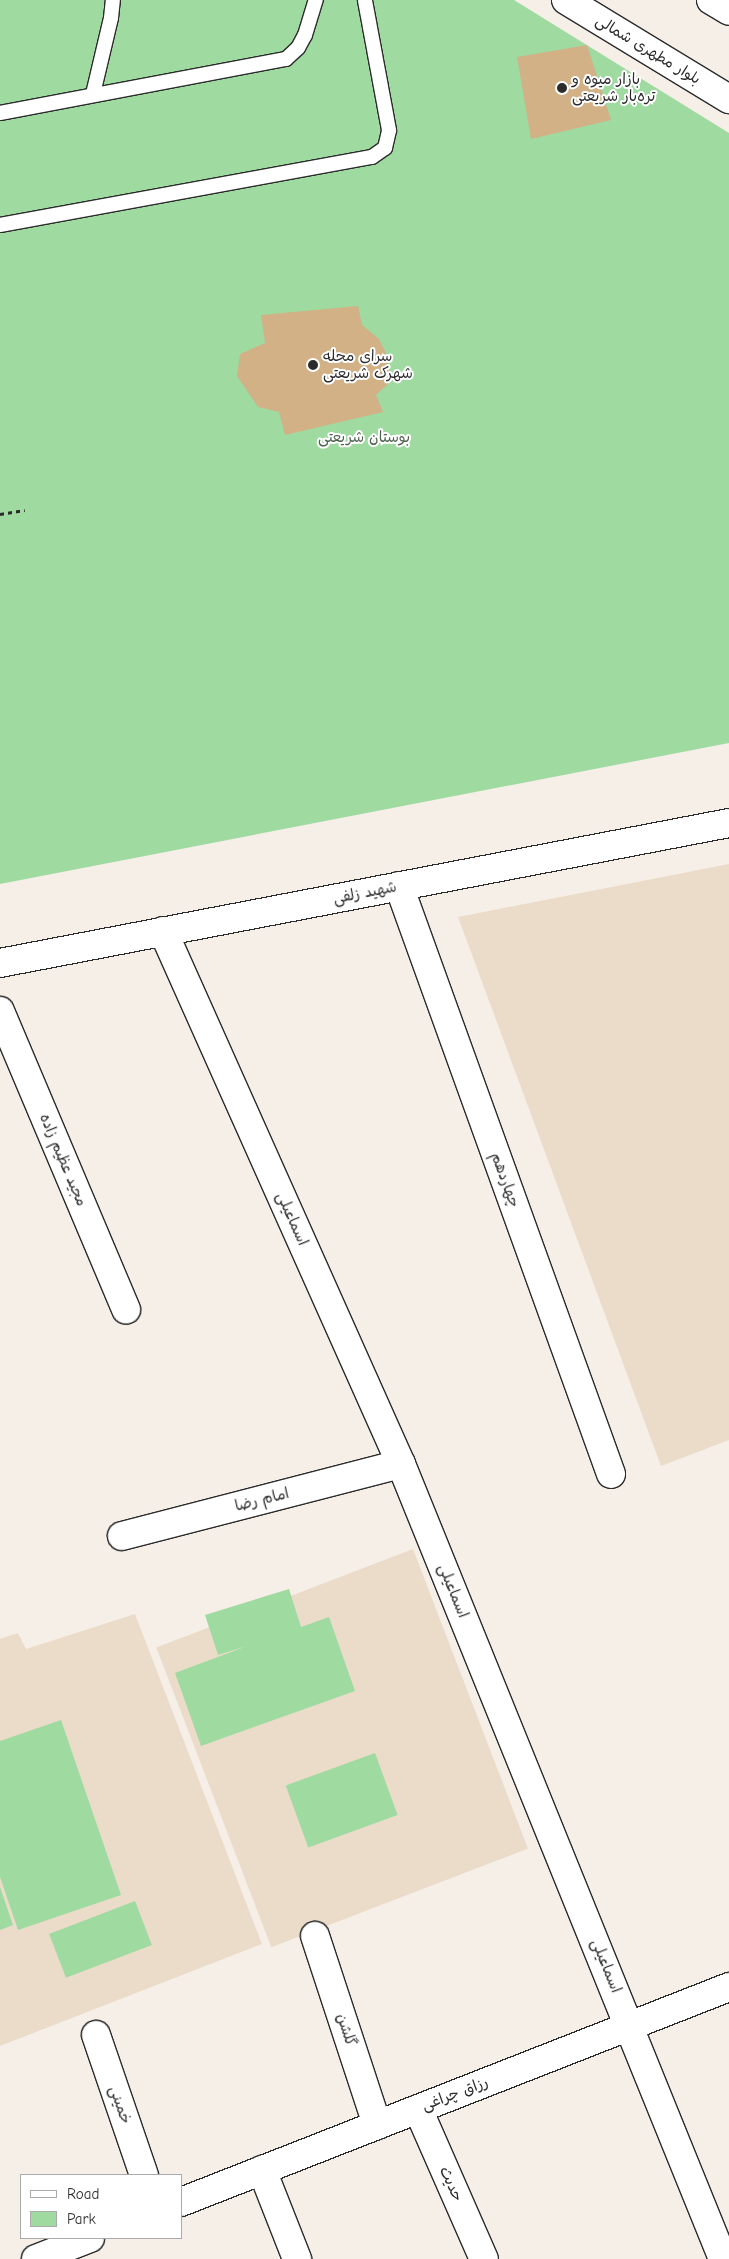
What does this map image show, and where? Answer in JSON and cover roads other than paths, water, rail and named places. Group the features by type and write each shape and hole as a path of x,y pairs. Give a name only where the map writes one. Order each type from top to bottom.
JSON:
{"street":[{"name":"بلوار مطهری شمالی","path":"566,0 729,100"},
{"path":"711,0 729,11"},
{"name":"شهید زلفی","path":"0,963 729,823"},
{"name":"چهاردهم","path":"399,886 611,1474"},
{"name":"اسماعیلی","path":"163,931 401,1464 723,2259"},
{"name":"مجید عظیم زاده","path":"0,1012 126,1309"},
{"name":"امام رضا","path":"122,1536 401,1464"},
{"name":"گلشن","path":"315,1936 377,2125"},
{"name":"رزاق چراغی","path":"182,2202 729,1987"},
{"name":"خمینی","path":"96,2035 144,2174"},
{"name":"حدیث","path":"418,2109 484,2259"},
{"path":"262,2170 297,2259"},
{"path":"50,2256 88,2239"}],"lane":[{"path":"93,94 111,18 112,0"},
{"path":"0,113 93,94 286,60 298,48 305,35 316,0"},
{"path":"0,225 372,157 385,148 389,130 365,0"}],"place":[{"name":"بازار میوه و تره‌بار شریعتی","path":"562,88"},
{"name":"سرای محله شهرک شریعتی","path":"313,365"}],"park label":[{"name":"بوستان شریعتی","path":"364,438"}]}
